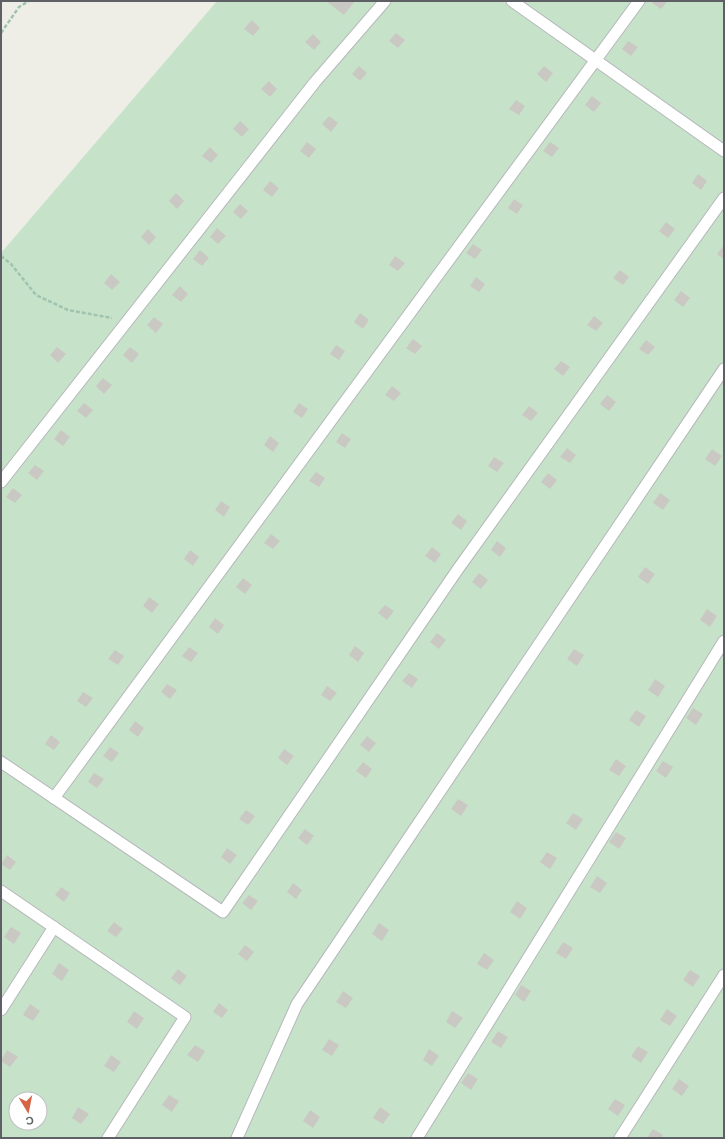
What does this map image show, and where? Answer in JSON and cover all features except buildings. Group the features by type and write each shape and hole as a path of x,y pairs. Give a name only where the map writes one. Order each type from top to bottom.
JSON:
{"lane":[{"path":"1,482 315,82 384,1"},
{"path":"512,1 724,151"},
{"path":"54,798 639,1"},
{"path":"1,762 223,912 458,569 724,198"},
{"path":"237,1138 297,1004 724,369"},
{"path":"416,1138 724,641"},
{"path":"1,891 185,1017 108,1138"},
{"path":"1,1010 54,927"},
{"path":"620,1138 724,975"}],"path":[{"path":"1,33 19,6 28,1"},
{"path":"1,256 11,264 36,295 68,310 128,320"}],"green space":[{"path":"217,1 724,1 724,1138 1,1138 1,253"}]}
